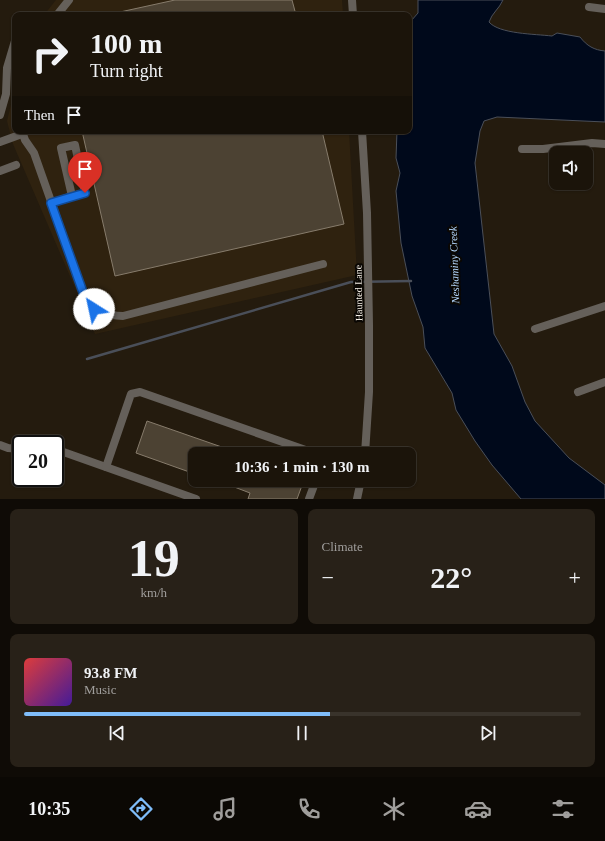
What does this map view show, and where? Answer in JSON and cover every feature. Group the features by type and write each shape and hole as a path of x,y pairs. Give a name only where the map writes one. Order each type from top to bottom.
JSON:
{"street":[{"path":"59,12 69,0"},
{"path":"352,0 353,12"},
{"path":"589,7 605,9"},
{"path":"0,115 6,94 3,83 12,52"},
{"path":"0,65 9,62"},
{"path":"0,142 18,134"},
{"path":"23,134 34,152 84,295 94,309 116,316 123,316 323,264"},
{"name":"Haunted Lane","path":"362,134 367,213 368,276 369,392 365,447"},
{"path":"522,149 543,149 592,143 605,144"},
{"path":"51,203 85,193 75,145 60,148 72,196"},
{"path":"0,171 16,165"},
{"path":"535,329 605,306"},
{"path":"578,392 605,382"},
{"path":"106,467 131,394 140,392 297,447"},
{"path":"0,445 12,448"},
{"path":"64,452 196,499"},
{"path":"309,499 313,487"},
{"path":"357,499 360,487"}],"shaded area":[{"path":"56,0 342,0 343,12 46,12"},
{"path":"12,100 12,134 349,134 357,275 95,334 13,144 7,121"}],"water":[{"name":"Neshaminy Creek","path":"418,0 503,0 489,22 494,26 518,33 552,36 557,33 580,37 591,47 597,50 605,51 605,122 497,117 484,121 480,131 475,163 494,334 512,366 525,402 535,421 569,458 605,485 605,499 521,499 492,465 475,441 456,410 452,393 425,348 423,327 412,296 401,243 396,191 400,173 396,158 397,134 412,134 412,20 418,13"}],"building":[{"path":"175,0 292,0 295,12 120,12"},
{"path":"83,134 323,134 344,224 115,276"},
{"path":"147,421 222,447 188,447 188,472 136,453"},
{"path":"234,487 301,487 297,499 248,499 250,493"}],"waterway":[{"path":"87,359 351,282 411,281"}],"route":[{"path":"85,193 51,203 84,295 94,309"}]}
